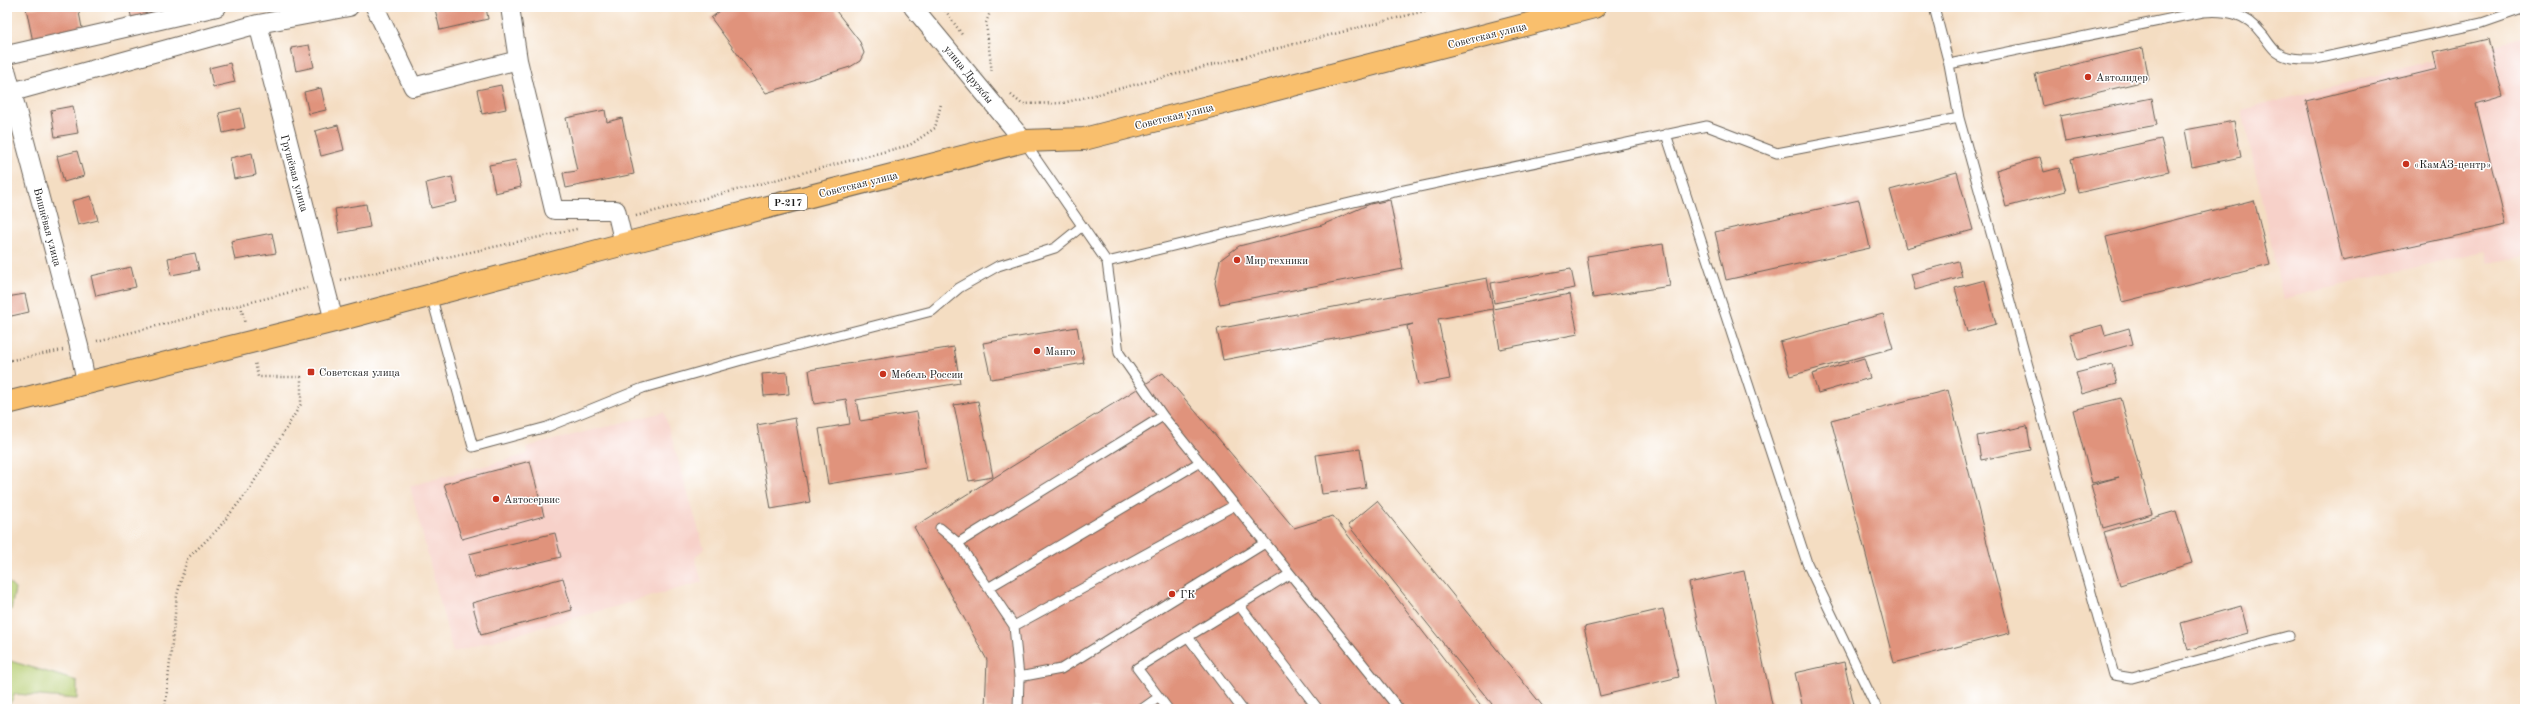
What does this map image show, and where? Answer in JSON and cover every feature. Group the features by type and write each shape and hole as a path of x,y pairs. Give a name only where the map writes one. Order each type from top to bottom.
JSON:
{"highway":[{"name":"Советская улица","path":"7,402 334,321 624,244 1024,141 1084,139 1571,10 1594,7"}],"street":[{"path":"7,54 217,7"},
{"path":"12,92 258,24 349,7"},
{"path":"375,7 413,87 518,60"},
{"path":"510,7 518,60 554,210 616,210 620,220 624,244"},
{"name":"улица Дружбы","path":"913,7 1024,141"},
{"name":"Грушёвая улица","path":"258,24 290,154 334,321"},
{"name":"Вишнёвая улица","path":"7,73 79,346 86,382"}],"lane":[{"path":"1934,7 1949,64 1959,118 2114,676 2132,678 2289,636"},
{"path":"1949,64 2196,13 2221,10 2240,15 2246,19 2258,29 2277,52 2295,59 2316,59 2482,23 2525,8"},
{"path":"1107,262 1395,192 1707,126 1777,153 1959,118"},
{"path":"1666,134 1807,563 1877,709"},
{"path":"1024,141 1081,227 1107,262 1119,353 1163,416 1400,709"},
{"path":"431,295 473,447 547,427 643,388 749,358 932,311 959,288 998,266 1055,248 1081,227"},
{"path":"958,543 1163,416"},
{"path":"988,588 1200,462"},
{"path":"1014,626 1235,505"},
{"path":"940,528 958,543 1014,626 1019,677 1018,709"},
{"path":"1019,677 1062,669 1265,543"},
{"path":"1168,709 1137,668 1290,574"},
{"path":"1239,605 1318,709"},
{"path":"1188,637 1242,709"},
{"path":"1142,709 1159,697"}],"path":[{"path":"943,7 963,38"},
{"path":"988,74 992,80 986,23 992,7"},
{"path":"1010,94 1022,104 1063,103 1440,7"},
{"path":"620,220 910,145 935,128 941,104"},
{"path":"7,362 79,346 325,284 581,228"},
{"path":"164,709 177,595 187,559 217,530 249,490 300,404 301,376"}],"shaded area":[{"path":"2525,36 2525,256 2488,263 2484,251 2283,299 2242,110 2434,60 2433,52 2488,39 2490,45"},
{"path":"664,412 704,548 695,558 702,582 453,652 410,486 528,454 526,447"}],"green space":[{"path":"7,581 15,589 11,610 7,613"},
{"path":"7,660 77,681 77,699 15,694 7,709"}],"building":[{"path":"78,7 83,33 33,42 26,8"},
{"path":"129,7 180,7 132,20"},
{"path":"443,7 486,7 488,19 440,30 435,9"},
{"path":"725,7 833,7 860,42 864,53 860,61 850,67 766,93 711,18"},
{"name":"«КамАЗ-центр»","path":"2488,39 2503,96 2476,104 2506,225 2343,261 2306,101 2437,69 2433,52"},
{"path":"309,45 314,67 296,71 291,48"},
{"path":"2143,48 2149,80 2042,106 2035,74"},
{"path":"230,63 235,82 213,87 209,68"},
{"path":"501,85 506,109 482,114 477,90"},
{"path":"321,88 326,110 309,114 304,92"},
{"path":"2152,98 2157,125 2065,142 2060,116"},
{"path":"73,106 78,133 55,137 51,110"},
{"path":"241,108 245,128 223,133 219,113"},
{"path":"605,110 607,122 622,118 634,174 566,188 563,173 577,171 566,118"},
{"path":"2234,121 2241,157 2192,167 2185,130"},
{"path":"338,125 344,150 321,156 315,131"},
{"path":"2161,139 2169,172 2078,193 2071,159"},
{"path":"77,151 84,176 64,182 57,156"},
{"path":"252,153 256,175 234,179 230,158"},
{"path":"2040,157 2044,172 2059,168 2066,191 2006,207 1996,170"},
{"path":"515,160 521,187 495,193 489,165"},
{"path":"1957,172 1973,230 1906,248 1890,190"},
{"path":"452,177 457,202 431,208 426,183"},
{"path":"91,196 98,220 78,225 72,201"},
{"path":"1390,200 1403,269 1220,304 1215,283 1220,260 1239,246 1322,225 1370,204"},
{"path":"1859,200 1870,248 1726,280 1715,232"},
{"path":"2254,200 2270,265 2122,302 2106,237"},
{"path":"366,204 370,227 339,233 335,209"},
{"path":"272,233 276,253 235,260 231,241"},
{"path":"1663,244 1670,286 1593,298 1587,256"},
{"path":"195,253 199,270 171,275 168,258"},
{"path":"1958,261 1962,277 1915,290 1911,274"},
{"path":"131,267 136,287 96,296 91,276"},
{"path":"1571,269 1575,288 1494,303 1491,283"},
{"path":"1487,278 1493,309 1438,319 1450,379 1418,385 1407,326 1413,324 1223,360 1217,329"},
{"path":"1985,280 1996,324 1967,332 1955,288"},
{"path":"25,294 29,312 7,317 7,297"},
{"path":"1570,294 1578,334 1500,349 1493,309"},
{"path":"1883,314 1893,348 1790,376 1780,342"},
{"path":"2102,325 2105,335 2129,328 2133,344 2077,360 2070,334"},
{"path":"1077,327 1084,363 991,379 983,343"},
{"path":"954,347 960,383 856,400 860,421 917,412 926,468 828,484 819,429 850,424 846,399 814,404 809,370"},
{"path":"1864,358 1870,378 1818,393 1812,374"},
{"path":"2112,364 2117,384 2082,394 2076,373"},
{"path":"787,372 789,394 764,396 762,374"},
{"name":"ГК","path":"1163,373 1294,528 1333,516 1483,709 985,709 987,660 914,527"},
{"path":"1948,390 2010,633 1894,663 1831,420"},
{"path":"2121,398 2152,514 2103,528 2091,485 2119,477 2092,483 2073,410"},
{"path":"978,401 993,477 969,481 954,405"},
{"path":"795,418 810,502 771,509 757,425"},
{"path":"2027,426 2031,450 1981,460 1977,436"},
{"path":"1360,449 1366,488 1322,494 1316,455"},
{"path":"530,461 544,516 462,539 444,484"},
{"path":"1377,501 1545,709 1496,709 1348,525"},
{"path":"2176,511 2192,563 2120,585 2104,532"},
{"path":"555,533 561,557 475,578 469,554"},
{"path":"1744,571 1773,709 1716,709 1689,583"},
{"path":"563,578 572,610 481,635 472,603"},
{"path":"2241,606 2248,633 2188,650 2181,623"},
{"path":"1663,609 1679,677 1600,696 1584,627"},
{"path":"1844,662 1855,709 1803,709 1795,673"}],"place":[{"name":"Автолидер","path":"2088,77"},
{"name":"«КамАЗ-центр»","path":"2406,164"},
{"name":"Мир техники","path":"1237,260"},
{"name":"Манго","path":"1037,351"},
{"name":"Советская улица","path":"311,372"},
{"name":"Мебель России","path":"883,374"},
{"name":"Автосервис","path":"496,499"},
{"name":"ГК","path":"1172,594"}]}
